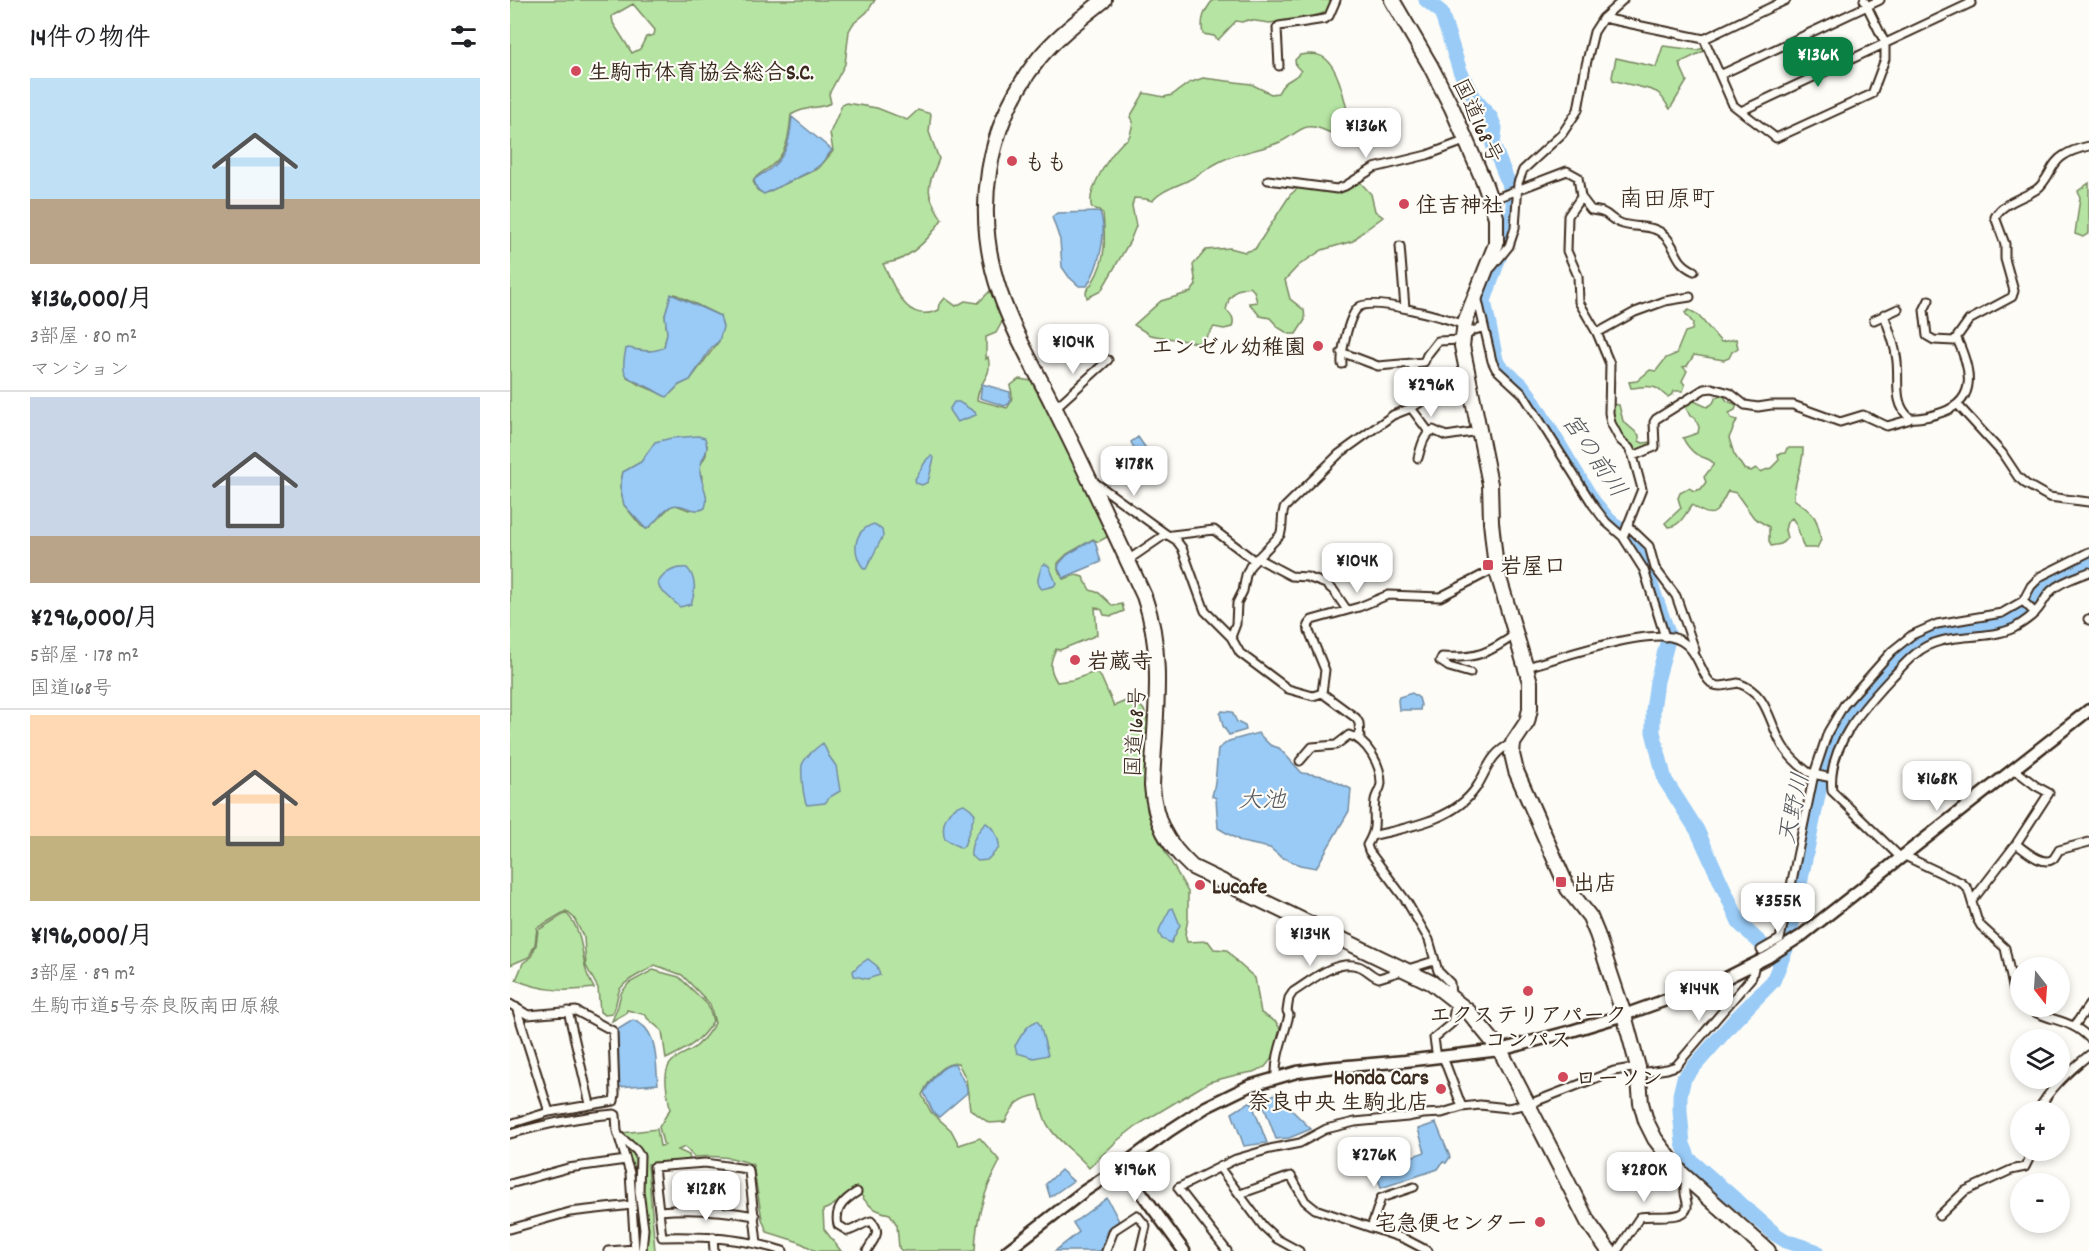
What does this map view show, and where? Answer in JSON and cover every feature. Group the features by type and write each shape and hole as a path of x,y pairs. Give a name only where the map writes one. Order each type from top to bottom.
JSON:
{"highway":[{"name":"国道168号","path":"1104,0 1058,38 1040,57 1000,127 986,186 987,241 1000,295 1128,560 1152,618 1158,664 1152,786 1153,805 1159,823 1168,842 1192,867 1432,983 1453,998 1480,1023 1500,1050 1588,1222 1609,1251"},
{"name":"国道168号","path":"1392,0 1430,65 1467,140 1496,217 1497,229 1493,254 1476,291 1464,325 1462,340 1464,360 1490,484 1496,568 1530,682 1530,709 1527,722 1513,743"},
{"path":"1513,743 1512,754 1521,786 1568,889 1590,917 1624,1015 1639,1070 1641,1104 1646,1121 1666,1155 1686,1179 1768,1251"}],"main road":[{"path":"1007,1251 1083,1192 1168,1131 1206,1107 1248,1086 1276,1077 1326,1068 1500,1050 1624,1015 1722,980 1755,964 1766,953 1801,936 2089,710"},
{"path":"1122,1166 1184,1251"}],"street":[{"path":"1279,66 1277,28 1325,19 1329,16 1336,0"},
{"path":"1482,278 1509,246 1515,228 1518,183 1523,170 1562,134 1578,110 1594,32 1603,18 1623,0"},
{"path":"1603,18 1704,39 1786,0"},
{"path":"1720,75 1866,3 1880,0"},
{"path":"1741,111 1971,3 1970,0"},
{"path":"1704,39 1733,105 1776,138 1872,94 1886,59 1885,43 1866,3"},
{"path":"1268,180 1337,189 1346,186 1374,168 1427,155 1467,140"},
{"path":"1929,300 1924,310 1927,336 1934,340 1951,342 1957,339 1969,320 1990,310 2014,294 2005,259 2004,238 1995,217 1997,213 2046,181 2062,156 2089,146"},
{"path":"1491,200 1567,171 1578,177 1581,197 1591,210 1607,212 1619,223 1658,230 1671,244 1677,258 1684,266 1694,271"},
{"path":"1581,197 1568,216 1567,251 1578,276 1580,302 1597,333 1610,364 1609,413 1611,423 1620,440 1629,448 1633,456 1642,489 1623,537"},
{"path":"1497,229 1515,228"},
{"path":"1400,246 1405,308"},
{"path":"1476,291 1492,361 1496,369 1523,394 1593,505 1606,522 1623,537 1644,570 1668,637"},
{"path":"1597,333 1635,312 1665,301 1690,297"},
{"path":"1342,364 1341,352 1354,312 1359,306 1367,303 1405,308 1449,318 1464,325"},
{"path":"1875,320 1898,309"},
{"path":"1884,314 1896,354 1898,397 1901,407 1910,418"},
{"path":"1341,352 1378,366 1424,362 1438,341 1462,340 1472,331 1484,327"},
{"path":"1633,456 1655,447 1654,422 1656,419 1704,389 1712,388 1730,393 1745,405 1758,407 1793,405 1840,422 1863,415 1887,426 1910,418 1935,415 1958,405 1967,392 1968,365 1957,339"},
{"path":"1054,408 1108,360"},
{"path":"1411,364 1429,396"},
{"path":"1230,637 1236,624 1237,603 1243,591 1246,575 1256,559 1280,535 1282,511 1285,507 1339,454 1393,415 1411,408 1429,396 1469,382"},
{"path":"1958,405 2002,453 2018,477 2026,484 2049,497 2089,502"},
{"path":"1411,408 1429,432"},
{"path":"1418,458 1429,432 1434,430 1446,436 1479,431"},
{"path":"1089,479 1176,540 1182,548 1205,611 1230,637 1240,653 1288,688 1313,696 1322,693"},
{"path":"1628,526 1649,546 1655,568 1676,596 1695,653"},
{"path":"1128,560 1167,534 1185,535 1214,530 1256,559 1291,576 1307,577 1326,584 1334,591 1347,610"},
{"path":"1766,953 1780,939 1814,774 1828,732 1844,705 1902,642 1923,629 1937,624 2002,613 2023,601 2031,586 2041,576 2089,552"},
{"path":"1322,693 1325,670 1309,631 1308,625 1312,620 1388,595 1440,597 1496,568"},
{"path":"2010,972 2005,948 1981,926 1968,889 1962,883 1903,857 1832,791 1831,778 1841,746 1852,724 1866,705 1917,653 1927,646 1954,637 2004,632 2025,622 2054,588 2089,572"},
{"path":"2023,601 2035,613"},
{"path":"1470,673 1449,667 1440,661 1442,657 1477,656 1517,633"},
{"path":"1527,667 1606,645 1653,636 1683,641 1695,653 1709,681 1720,686 1738,683 1754,692 1769,712 1785,749 1807,771 1831,778"},
{"path":"1322,693 1356,718 1359,723 1359,739"},
{"path":"1300,762 1312,747 1336,745 1349,735 1365,744 1376,762 1381,783 1375,800 1374,833 1367,845 1369,851 1407,902 1429,940 1438,971 1450,983 1454,1019 1434,1038 1462,1107"},
{"path":"1372,836 1421,823 1451,811 1475,789 1494,757 1513,743"},
{"path":"1972,901 2016,844 2049,793 2014,769"},
{"path":"2016,844 2040,860 2047,861 2053,859 2059,850 2089,842"},
{"path":"1276,1077 1277,1055 1289,1015 1287,1011 1289,998 1293,992 1334,967 1358,966 1379,978 1434,961"},
{"path":"1227,1251 1178,1188 1236,1159 1300,1143 1326,1129 1354,1122 1442,1113 1480,1105 1508,1108 1529,1104 1614,1071 1667,1070 1676,1066 1752,977 1755,964"},
{"path":"510,1124 549,1112 614,1101 615,1089 613,1031 576,1011 528,1015 513,1005"},
{"path":"513,1005 549,1112"},
{"path":"2075,1025 2089,1005"},
{"path":"568,1011 590,1104"},
{"path":"2050,1017 2075,1025 2088,1034"},
{"path":"2043,1101 2065,1075 2089,1055"},
{"path":"510,1134 547,1123 614,1113 630,1173 638,1250"},
{"path":"619,1136 640,1156 639,1191 644,1229 638,1250"},
{"path":"510,1184 568,1168 626,1160"},
{"path":"1939,1216 1965,1191 2012,1170 2025,1167 2027,1161"},
{"path":"757,1243 747,1169 705,1163 654,1167 662,1237 713,1236 757,1243 783,1251"},
{"path":"1219,1167 1263,1226 1277,1239 1299,1251"},
{"path":"1240,1194 1291,1176 1305,1202 1315,1209 1404,1239 1428,1251"},
{"path":"1617,1251 1640,1217 1673,1216 1685,1212 1687,1207 1684,1191 1686,1179"},
{"path":"1371,1228 1381,1198 1414,1187"},
{"path":"856,1192 844,1201 838,1210 836,1219 838,1225 848,1231 857,1229 868,1221 876,1225 877,1237 867,1251"},
{"path":"510,1229 570,1212 632,1205"},
{"path":"1106,1251 1114,1230 1150,1205"},
{"path":"658,1211 693,1208 754,1216"},
{"path":"1137,1215 1146,1226 1140,1251"},
{"path":"713,1236 714,1251"},
{"path":"608,1251 638,1250"}],"green space":[{"path":"510,0 875,0 849,31 845,64 829,94 831,103 791,115 787,143 781,155 753,181 757,190 764,194 819,168 833,151 830,133 842,105 846,103 877,108 907,120 918,110 931,114 929,132 939,159 929,189 932,202 942,219 919,247 899,260 883,264 897,293 910,308 918,312 927,313 939,310 945,298 956,306 965,301 978,303 990,291 1003,320 996,333 986,337 986,359 988,357 989,370 980,387 977,400 1007,408 1012,397 1010,386 1019,379 1032,381 1047,403 1107,532 1107,537 1098,542 1093,539 1067,554 1058,563 1058,570 1063,579 1076,575 1083,577 1090,590 1099,593 1113,606 1122,604 1124,611 1112,616 1104,615 1102,610 1095,607 1097,635 1060,650 1056,649 1051,662 1052,673 1057,682 1072,680 1095,672 1101,677 1114,706 1133,698 1144,710 1149,725 1147,810 1157,837 1188,892 1188,919 1185,934 1187,942 1208,941 1214,949 1227,950 1255,978 1261,1013 1276,1022 1281,1030 1273,1057 1265,1067 1253,1072 1209,1082 1136,1126 1089,1168 1049,1127 1038,1095 1017,1103 1005,1122 989,1123 970,1109 966,1079 958,1063 941,1069 932,1078 922,1095 931,1112 951,1130 959,1145 980,1138 1000,1161 982,1204 975,1251 902,1251 899,1248 897,1225 890,1214 870,1205 857,1187 837,1203 823,1210 824,1229 841,1251 816,1251 799,1242 767,1232 762,1219 753,1165 724,1157 694,1157 685,1147 678,1150 689,1155 690,1160 648,1164 655,1251 638,1251 633,1172 622,1133 657,1129 660,1146 665,1145 659,1127 670,1109 666,1084 667,1070 672,1061 700,1043 715,1023 710,1004 682,975 655,965 622,987 612,1014 605,1015 600,1012 598,988 586,966 584,938 574,918 566,911 537,928 535,944 529,957 510,965","holes":["633,4 655,30 654,35 646,37 640,49 632,53 613,23 612,16","675,294 720,316 719,341 690,380 664,396 627,377 626,349 650,351 664,347 667,333 665,315","707,445 706,455 700,466 702,478 689,510 676,505 671,506 647,529 641,526 624,505 620,487 623,472 641,462 651,449"]},
{"path":"1213,0 1332,0 1326,12 1313,17 1270,23 1236,21 1218,40 1214,36 1203,34 1202,29 1207,8"},
{"path":"1663,46 1697,50 1704,48 1704,51 1679,63 1687,81 1670,109 1655,91 1613,80 1612,77 1616,58 1656,67"},
{"path":"1300,55 1324,57 1335,71 1350,121 1344,129 1334,134 1320,128 1307,127 1280,142 1223,160 1152,201 1134,198 1132,206 1136,226 1130,241 1101,291 1087,298 1086,292 1098,273 1104,246 1103,214 1092,208 1092,193 1105,165 1129,137 1133,122 1130,117 1144,93 1164,97 1172,95 1189,83 1203,78 1251,84 1271,94 1278,93 1284,84 1301,71 1296,66 1295,60"},
{"path":"1360,182 1371,194 1375,211 1383,217 1353,241 1322,250 1298,266 1285,280 1290,299 1304,310 1305,320 1296,334 1289,334 1279,328 1270,318 1260,316 1249,303 1257,302 1254,291 1250,287 1237,290 1229,299 1226,310 1232,317 1232,327 1224,329 1214,327 1203,341 1197,343 1150,335 1134,325 1161,301 1191,292 1196,285 1193,265 1206,250 1230,248 1245,252 1255,249 1290,195 1298,188 1340,193"},
{"path":"2089,183 2089,233 2083,237 2075,234 2080,198 2078,191"},
{"path":"1689,310 1697,314 1721,342 1736,339 1738,348 1724,360 1694,355 1687,366 1683,367 1687,371 1682,381 1685,385 1683,391 1674,391 1668,397 1653,387 1631,388 1629,382 1637,381 1650,370 1656,371 1666,358 1676,354 1685,332 1692,330 1693,323 1685,313"},
{"path":"1723,395 1727,401 1737,405 1735,410 1729,413 1731,418 1737,420 1729,438 1734,454 1744,469 1751,471 1756,468 1760,472 1771,468 1779,460 1778,454 1785,453 1787,448 1803,448 1794,499 1816,520 1821,540 1817,548 1804,548 1797,525 1792,518 1787,522 1785,530 1787,538 1781,544 1771,546 1769,527 1754,518 1736,493 1728,491 1715,512 1707,513 1692,505 1676,525 1668,527 1665,523 1681,508 1678,498 1680,493 1689,488 1694,491 1701,489 1706,482 1704,477 1714,464 1694,453 1683,438 1698,433 1699,427 1686,408 1687,403 1694,401 1707,407 1716,397"},
{"path":"1612,404 1619,405 1623,421 1639,435 1639,441 1652,442 1651,446 1638,453 1626,445 1615,425"},
{"path":"566,913 578,931 586,972 594,988 554,990 516,980 523,963 531,957 536,945 538,930"},
{"path":"653,970 679,977 708,1005 713,1021 703,1035 692,1044 666,1059 662,1031 646,1015 627,1010 626,1013 612,1021 621,993 629,983"}],"water":[{"path":"792,117 832,150 813,170 764,194 757,189 754,180 781,158 789,139"},
{"path":"1100,212 1103,230 1101,250 1087,286 1079,286 1062,267 1060,240 1052,217 1057,213"},
{"path":"671,294 720,316 723,327 719,341 711,348 690,380 679,385 667,397 627,376 624,359 628,348 651,351 664,347 667,333 665,315"},
{"path":"982,384 1010,392 1010,403 1005,406 980,398"},
{"path":"954,402 959,402 976,415 957,422 949,410"},
{"path":"698,436 705,438 707,444 700,470 706,493 705,508 696,510 672,506 646,529 624,505 620,487 623,472 641,462 655,442"},
{"path":"1138,437 1159,467 1157,472 1149,477 1131,442"},
{"path":"931,456 934,458 928,482 922,485 916,483 915,479"},
{"path":"874,524 882,530 883,536 864,569 857,556 856,543 861,532"},
{"path":"1092,540 1095,541 1101,562 1063,578 1058,568 1059,564 1067,555"},
{"path":"1042,565 1049,566 1056,583 1054,586 1042,589 1038,584 1038,578"},
{"path":"687,568 694,580 694,595 691,604 680,607 660,589 658,583 670,571"},
{"path":"1412,693 1419,698 1420,710 1399,710 1399,697"},
{"path":"1222,711 1232,712 1237,722 1245,726 1246,730 1229,735 1223,726 1220,714"},
{"name":"大池","path":"1258,733 1270,745 1279,748 1302,773 1324,776 1351,789 1349,811 1316,868 1300,865 1281,857 1270,848 1242,842 1218,828 1216,798 1212,796 1218,749 1229,741"},
{"path":"823,743 836,766 840,791 825,803 807,805 803,792 802,765 808,756"},
{"path":"964,804 975,814 964,846 961,848 945,839 943,827 949,813"},
{"path":"986,823 995,834 999,848 987,860 978,861 971,856 973,842"},
{"path":"1173,908 1180,925 1171,943 1162,939 1159,933 1170,909"},
{"path":"868,959 877,966 880,975 867,979 854,976 853,971"},
{"path":"633,1020 641,1024 652,1038 658,1084 619,1087 617,1030"},
{"path":"1037,1021 1048,1055 1034,1058 1017,1053 1015,1046 1030,1025"},
{"path":"955,1064 967,1088 967,1093 939,1117 933,1112 924,1093 941,1070"},
{"path":"1275,1094 1311,1129 1289,1138 1276,1139 1262,1101"},
{"path":"1251,1101 1267,1143 1244,1146 1232,1113"},
{"path":"1436,1123 1450,1157 1446,1163 1443,1162 1438,1169 1381,1188 1375,1169 1425,1152 1418,1129"},
{"path":"1061,1170 1073,1181 1050,1197 1046,1184"},
{"path":"1107,1198 1119,1221 1107,1230 1101,1251 1055,1251 1079,1232 1073,1223"}],"waterway":[{"name":"宮の前川","path":"1426,0 1441,12 1460,71 1475,99 1491,118 1495,128 1493,145 1513,194 1513,210 1507,234 1484,301 1496,360 1499,366 1521,384 1530,396 1593,501 1627,536 1641,556 1668,633 1653,710 1653,732 1665,780 1697,830 1740,924 1781,962"},
{"name":"天野川","path":"1816,1251 1786,1241 1775,1234 1689,1159 1683,1144 1680,1111 1680,1095 1684,1078 1773,981 1786,949 1827,756 1843,721 1860,697 1893,661 1918,640 1952,628 2000,624 2014,618 2051,579 2089,562"}],"place":[{"name":"生駒市体育協会総合S.C.","path":"576,71"},
{"name":"もも","path":"1012,161"},
{"name":"住吉神社","path":"1404,204"},
{"name":"エンゼル幼稚園","path":"1318,346"},
{"name":"岩屋口","path":"1488,565"},
{"name":"岩蔵寺","path":"1075,660"},
{"name":"出店","path":"1561,882"},
{"name":"Lucafe","path":"1200,885"},
{"name":"エクステリアパーク コンパス","path":"1528,991"},
{"name":"ローソン","path":"1563,1077"},
{"name":"Honda Cars 奈良中央 生駒北店","path":"1441,1089"},
{"name":"宅急便センター","path":"1540,1222"}],"district":[{"name":"南田原町","path":"1667,198"}]}
